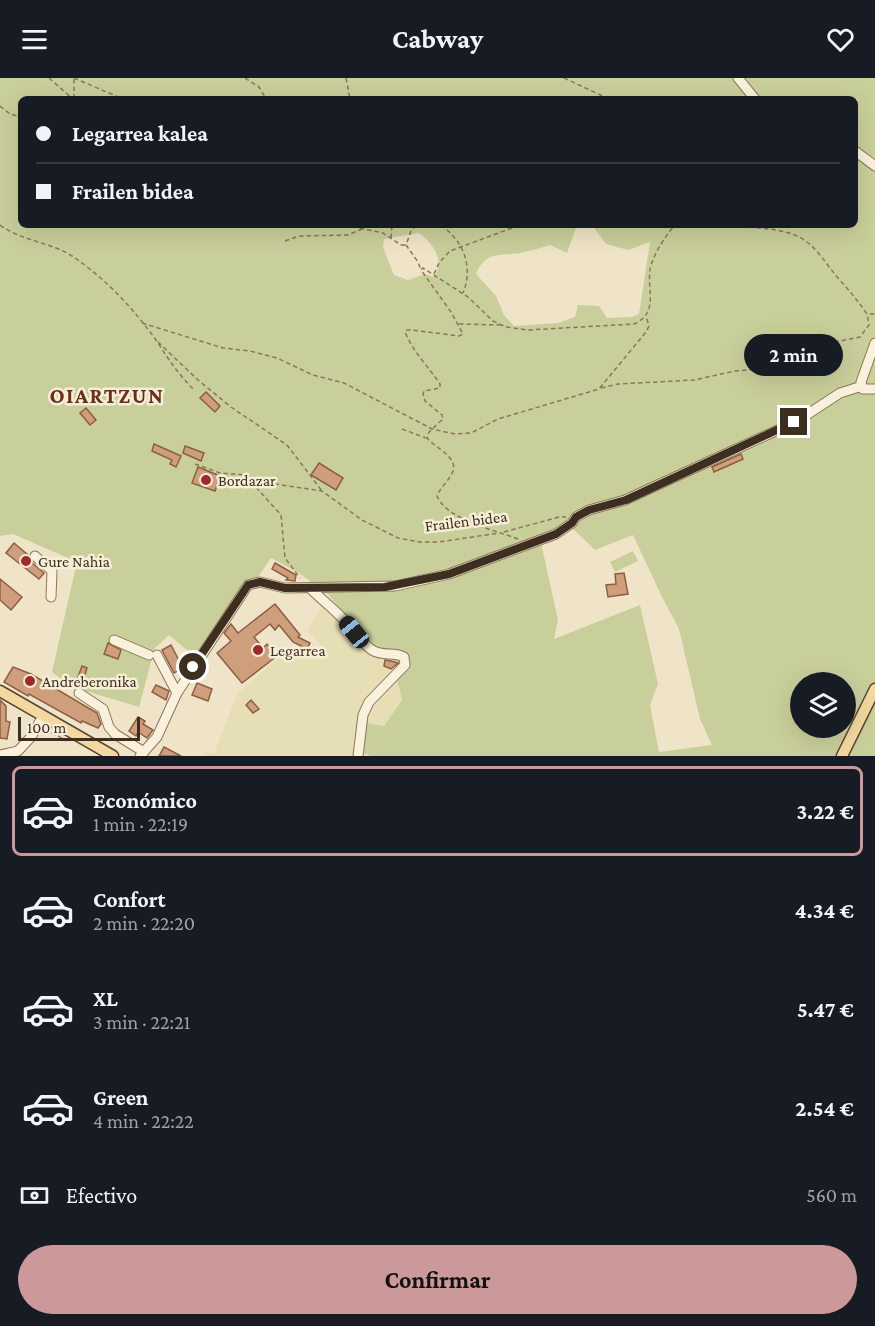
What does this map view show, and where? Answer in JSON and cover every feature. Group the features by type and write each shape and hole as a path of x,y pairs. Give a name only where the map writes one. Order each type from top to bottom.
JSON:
{"main road":[{"path":"842,756 875,689"},
{"path":"0,691 113,756"}],"street":[{"path":"738,78 753,96"},
{"path":"858,153 875,166"},
{"path":"875,343 861,382 864,389 875,389"},
{"path":"79,693 103,709 109,727 115,734 142,754 157,737 177,693 248,585 260,582 285,588 395,586 449,574 556,534 572,523 576,517 589,510 626,500 780,429 840,393 862,386"},
{"path":"35,556 52,571 51,597"},
{"path":"311,588 344,620 364,644 379,654 400,654 404,657 405,665 369,702 363,715 358,756"},
{"path":"114,640 153,655 177,693"},
{"path":"0,755 18,751 31,737 43,716"}],"path":[{"path":"49,78 70,96"},
{"path":"73,96 74,78 116,96"},
{"path":"245,78 259,87 264,96"},
{"path":"346,78 349,96"},
{"path":"564,78 603,96"},
{"path":"0,106 10,114 18,116"},
{"path":"0,225 20,237 70,255 120,297 155,340 178,375 195,391"},
{"path":"355,228 382,233 401,245 406,245 459,324 463,334 459,336 412,330 405,332 440,384 440,388 424,391 423,394 425,401 443,418 427,435 427,438"},
{"path":"391,238 392,228"},
{"path":"406,245 414,228"},
{"path":"445,228 452,233 461,246 468,269 467,284 463,294"},
{"path":"434,274 444,255 461,246 512,228"},
{"path":"599,389 649,326 646,316 650,300 650,270 652,262 673,228"},
{"path":"142,323 223,348 250,351 277,358 314,375 345,383 432,429 455,434 471,433 498,419 618,384 694,380 735,371 758,369 811,347 860,337 869,325 867,314 854,294 811,245 791,233 738,228"},
{"path":"285,241 299,236 348,235 362,230"},
{"path":"421,270 423,268 434,274 451,288 463,294 493,321 503,325"},
{"path":"867,314 875,314"},
{"path":"459,324 503,325 528,330 634,324 646,316"},
{"path":"155,340 231,407 287,445 322,491"},
{"path":"402,429 427,438 454,463 453,471 441,485 437,496 440,503 457,516 518,538 526,545"},
{"name":"Frailen bidea","path":"195,464 275,484 322,491 362,520 398,538 439,542 502,533 559,517 576,517"},
{"path":"245,475 281,514 285,558 311,588"}],"shaded area":[{"path":"329,595 373,649 391,653 402,700 384,726 361,722 360,752 371,756 202,756 205,752 214,754 237,694 290,647 321,660 326,650 307,631"}],"green space":[{"path":"0,78 875,78 875,756 371,756 360,752 360,722 384,726 402,700 391,653 373,649 329,595 299,573 271,558 201,662 169,635 155,648 139,707 72,687 52,672 77,562 13,534 0,536","holes":["419,233 429,241 436,252 439,265 434,277 425,274 408,280 394,275 383,247 384,239","568,524 595,550 633,535 679,629 700,719 712,745 659,752 650,705 658,684 640,605 554,639 558,620 540,538"]},
{"path":"633,551 638,561 615,572 610,562"}],"building":[{"path":"206,392 220,406 215,412 200,398"},
{"path":"86,408 96,420 90,425 80,413"},
{"path":"154,444 181,456 176,467 170,464 172,460 152,451"},
{"path":"185,446 204,453 201,461 183,453"},
{"path":"741,454 743,459 714,472 712,467"},
{"path":"319,463 343,478 336,490 311,475"},
{"name":"Bordazar","path":"198,467 220,476 215,491 192,483"},
{"name":"Gure Nahia","path":"14,543 44,573 39,579 6,553"},
{"path":"275,563 296,575 295,581 286,580 288,578 272,569"},
{"path":"624,573 628,594 608,597 606,585 616,584 615,574"},
{"path":"0,579 22,597 11,610 0,600"},
{"path":"275,604 300,635 298,637 310,643 307,649 293,642 279,625 275,630 270,624 254,637 263,648 267,644 277,656 242,683 217,653 231,641 224,633 231,624 238,633"},
{"path":"108,643 121,650 118,659 104,654"},
{"path":"171,645 183,668 174,673 162,650"},
{"path":"385,660 398,663 391,669 384,666"},
{"path":"82,666 87,668 81,687 75,685"},
{"path":"13,667 31,674 97,713 101,724 98,728 82,721 81,723 4,682"},
{"path":"197,683 212,689 208,701 192,695"},
{"path":"156,685 169,691 166,700 152,692"},
{"path":"0,700 6,706 6,721 10,722 7,739 0,738"},
{"path":"251,700 259,709 253,713 246,705"},
{"path":"138,717 145,721 143,724 153,730 147,738 138,732 136,736 129,731"},
{"path":"164,747 181,756 159,756"}],"place":[{"name":"Bordazar","path":"206,480"},
{"name":"Gure Nahia","path":"26,561"},
{"name":"Legarrea","path":"258,650"},
{"name":"Andreberonika","path":"30,681"}],"district":[{"name":"OIARTZUN","path":"107,395"}],"route":[{"path":"193,667 248,585 253,582 285,588 385,587 449,574 545,539 556,534 572,523 576,517 589,510 626,500 794,422"}]}
